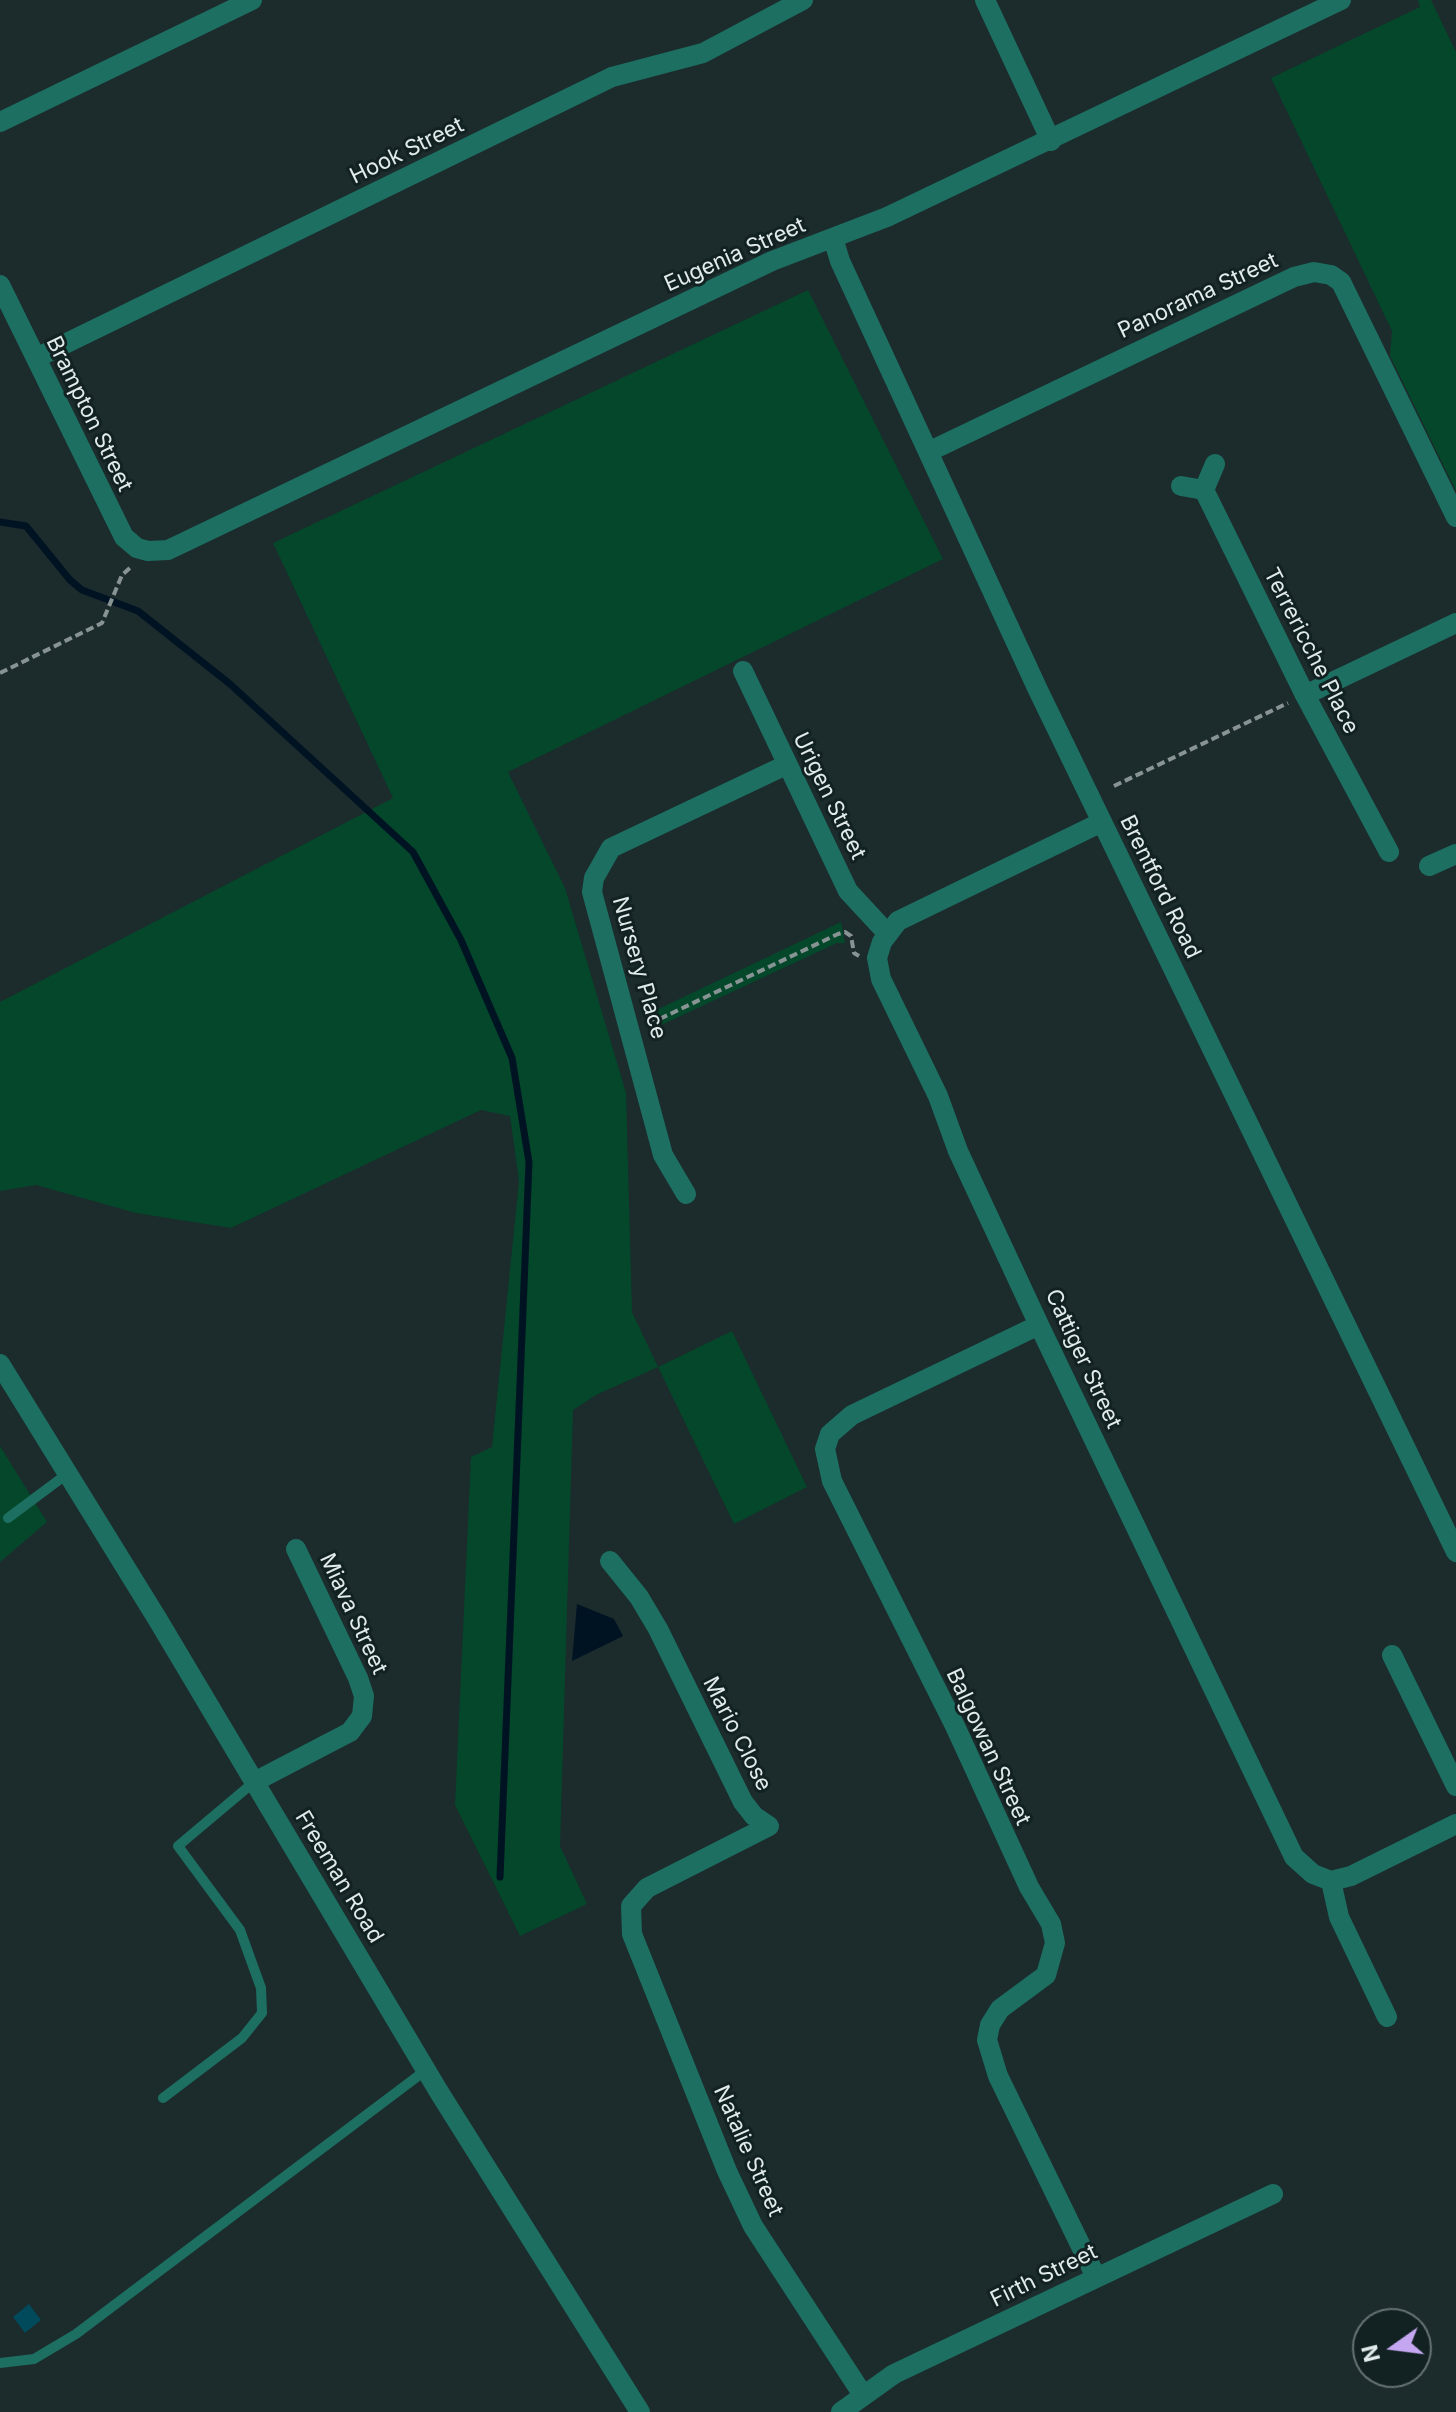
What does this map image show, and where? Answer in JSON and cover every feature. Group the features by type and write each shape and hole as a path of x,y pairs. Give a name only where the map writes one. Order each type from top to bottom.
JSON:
{"street":[{"path":"0,122 252,0"},
{"name":"Hook Street","path":"36,358 612,77 703,53 803,0"},
{"path":"985,0 1051,141"},
{"name":"Eugenia Street","path":"148,551 184,544 772,261 887,217 1341,0"},
{"name":"Brentford Road","path":"833,238 840,261 1102,822 1456,1552"},
{"name":"Panorama Street","path":"928,452 1294,277 1314,272 1331,275 1341,282 1456,517"},
{"name":"Brampton Street","path":"0,285 115,522 130,542 148,551"},
{"path":"1181,486 1204,490 1215,464"},
{"name":"Terrericche Place","path":"1204,490 1305,695 1389,852"},
{"path":"1305,695 1456,623"},
{"name":"Urigen Street","path":"743,671 848,891 886,932"},
{"name":"Nursery Place","path":"686,1194 663,1155 592,892 598,867 611,848 786,765"},
{"path":"877,958 886,932 920,910 1102,822"},
{"path":"1429,866 1456,854"},
{"name":"Cattiger Street","path":"877,958 881,979 938,1096 958,1151 1294,1857 1313,1874 1331,1881"},
{"name":"Balgowan Street","path":"1039,1325 852,1415 830,1434 825,1449 832,1481 955,1726 1023,1875 1051,1924 1055,1943 1046,1975 1000,2009 990,2025 987,2040 998,2076 1096,2277"},
{"name":"Freeman Road","path":"0,1364 426,2070 640,2412"},
{"name":"Miava Street","path":"254,1782 350,1732 362,1716 364,1696 358,1678 296,1549"},
{"name":"Mario Close","path":"610,1561 639,1597 658,1629 743,1802 754,1816 769,1826 647,1888 631,1906"},
{"path":"1392,1655 1456,1786"},
{"path":"1387,2017 1339,1917 1331,1881 1351,1876 1456,1824"},
{"name":"Natalie Street","path":"631,1906 632,1934 727,2171 753,2226 863,2395"},
{"name":"Firth Street","path":"841,2412 894,2374 1273,2194"}],"lane":[{"path":"8,1518 67,1474"},
{"path":"163,2098 242,2038 262,2013 261,1988 240,1930 178,1846 254,1782"},
{"path":"0,2363 34,2359 76,2334 426,2070"}],"path":[{"path":"0,673 94,628 106,616 116,588"},
{"path":"1114,786 1305,695"},
{"path":"632,1032 838,934 845,932 851,936 854,953 858,956 877,958"}],"green space":[{"path":"1418,0 1431,0 1456,52 1456,491 1390,356 1392,331 1271,78 1420,7"},
{"path":"808,290 943,559 508,772 565,888 626,1093 632,1312 658,1367 596,1395 573,1410 560,1846 587,1904 520,1936 455,1805 471,1457 492,1447 519,1181 510,1116 481,1110 231,1228 136,1213 36,1185 0,1191 0,1002 393,798 273,543"},
{"path":"841,922 845,943 837,943 657,1027 650,1013"},
{"path":"732,1331 807,1487 734,1524 658,1367"},
{"path":"0,1446 47,1522 0,1562"}],"water":[{"path":"577,1604 614,1619 623,1636 572,1661"}],"building":[{"path":"29,2304 41,2320 25,2333 13,2317"}],"waterway":[{"path":"0,522 26,526 70,580 82,590 138,611 230,684 413,852 461,940 512,1058 529,1162 500,1877"}]}
